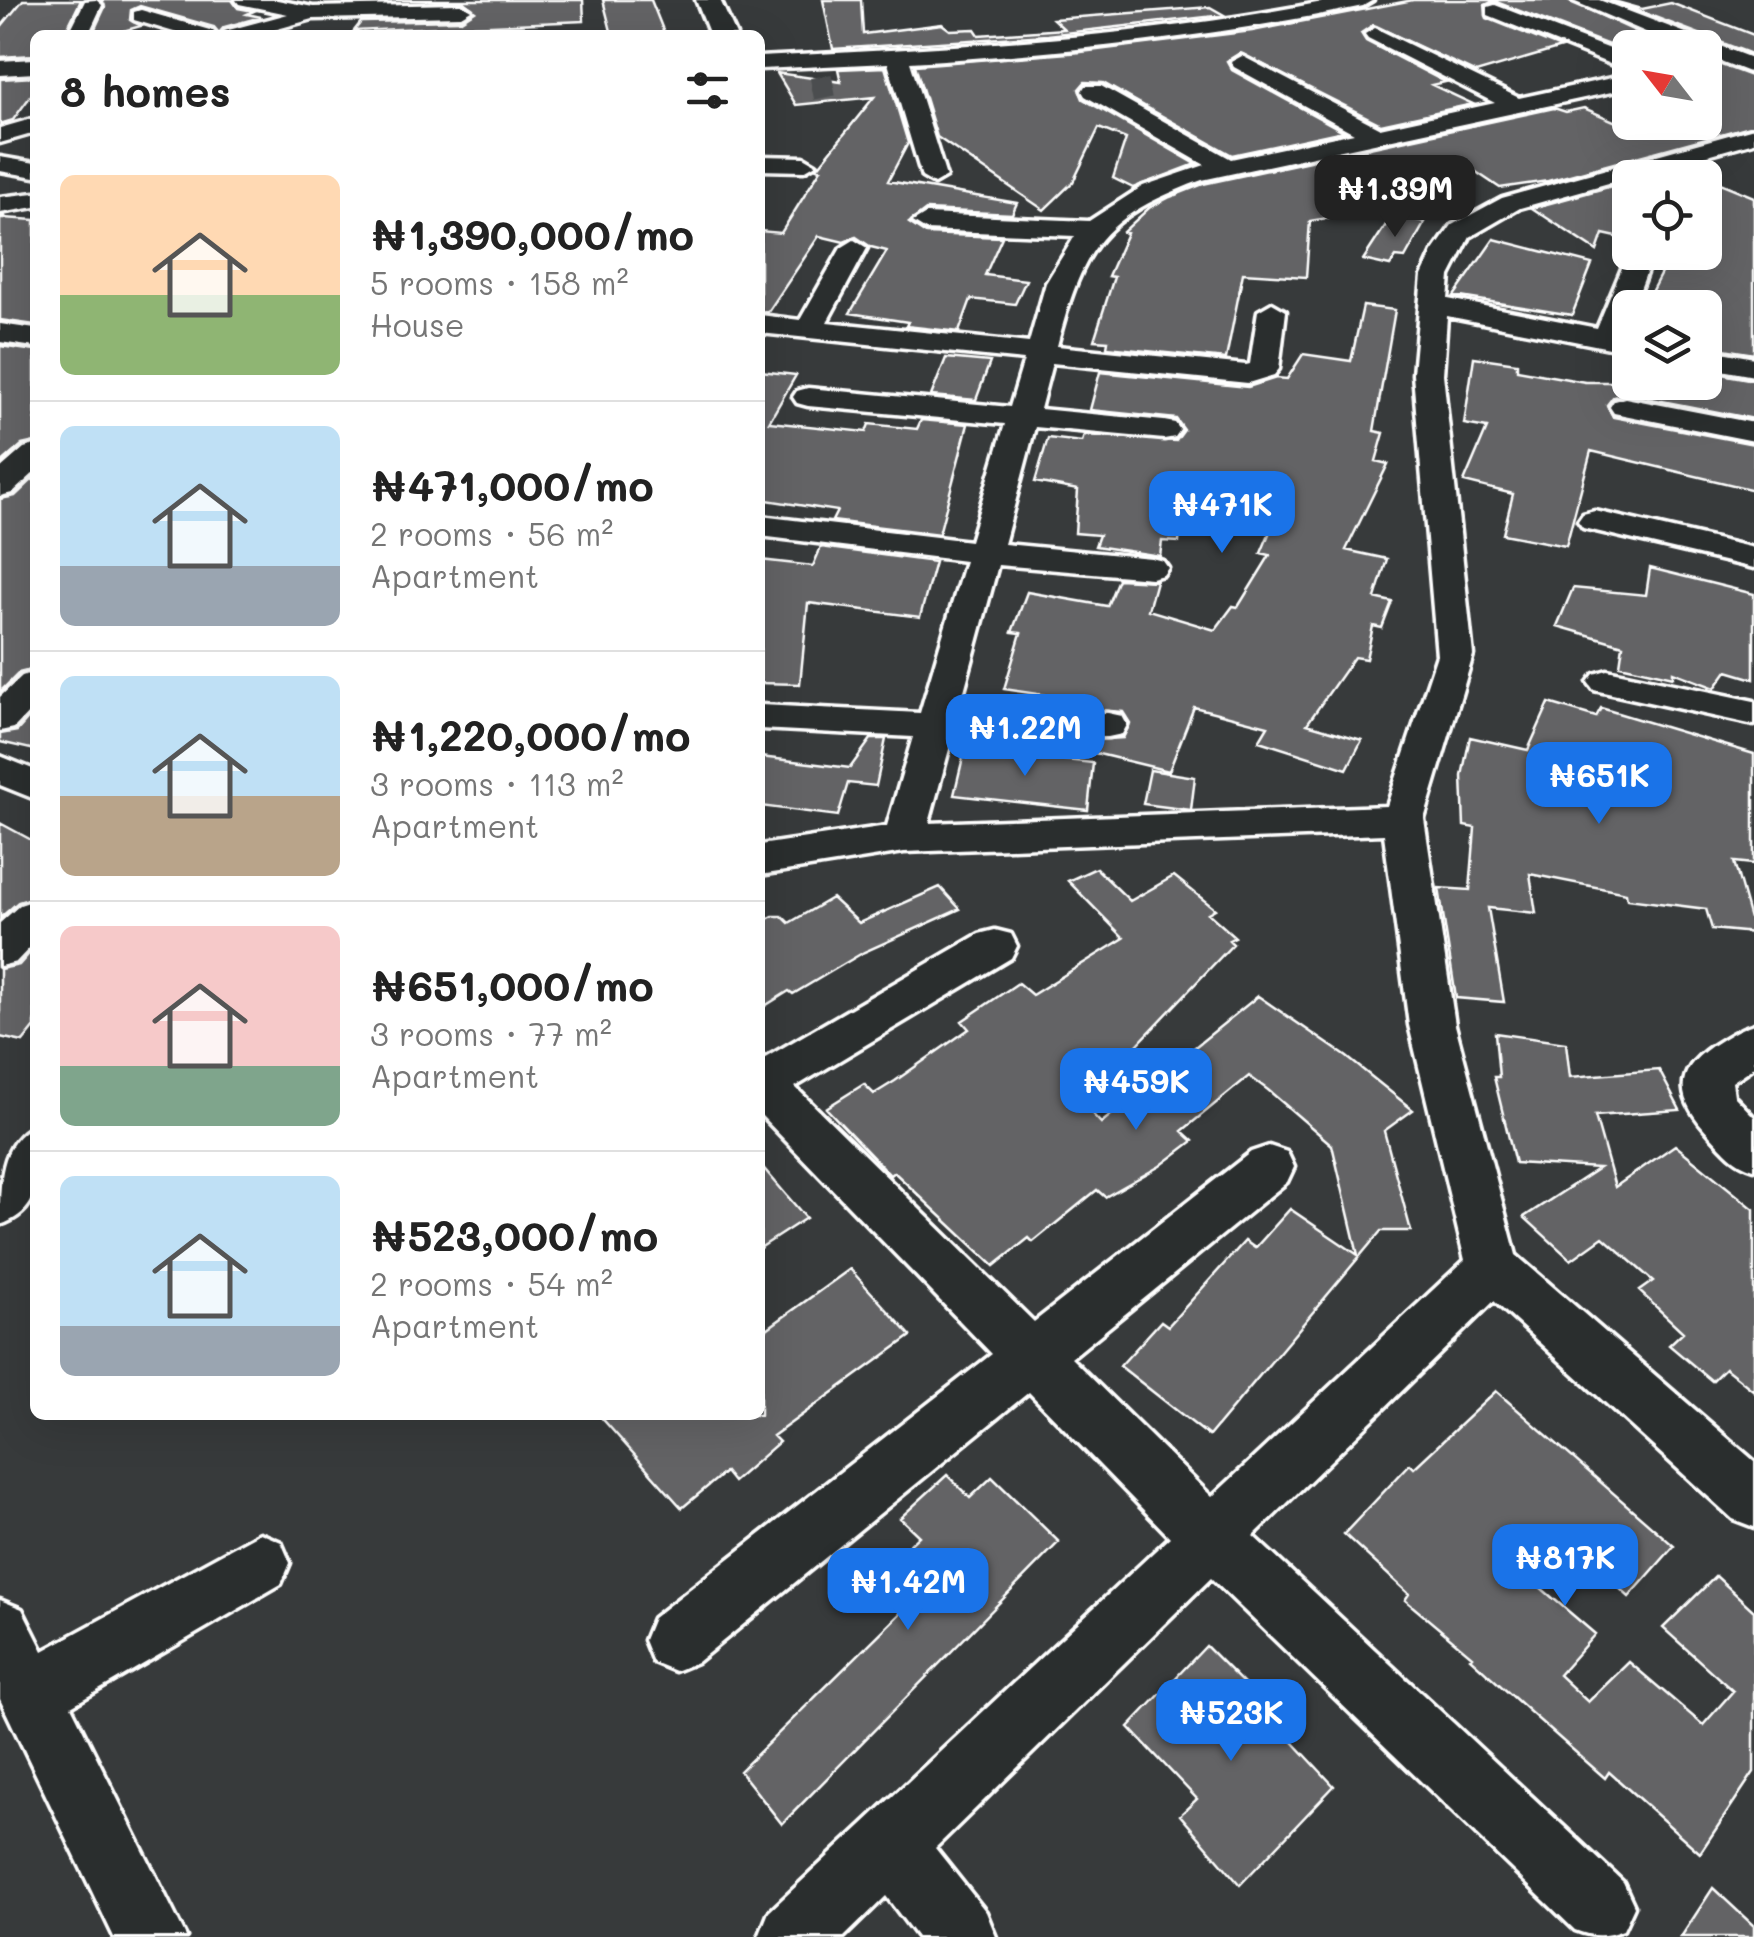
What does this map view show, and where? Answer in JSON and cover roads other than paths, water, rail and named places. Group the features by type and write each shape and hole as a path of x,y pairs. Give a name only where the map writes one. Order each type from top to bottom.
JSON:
{"main road":[{"path":"0,1199 30,1157"}],"street":[{"path":"246,0 461,10"},
{"path":"1230,0 1267,22"},
{"path":"765,62 1107,44 1267,22 1363,0"},
{"path":"1581,0 1658,30"},
{"path":"80,30 92,5"},
{"path":"264,30 320,6"},
{"path":"1496,11 1612,58"},
{"path":"141,16 189,30"},
{"path":"1375,34 1514,104"},
{"path":"898,56 934,176"},
{"path":"843,83 853,58"},
{"path":"1242,62 1374,134"},
{"path":"0,68 30,66"},
{"path":"904,838 1040,352 1071,257 1092,230 1142,194 1225,166 1612,85"},
{"path":"1094,90 1225,166"},
{"path":"0,136 30,127"},
{"path":"1754,136 1496,208 1472,222 1453,241 1436,276 1428,374 1456,655 1403,819 1432,1024 1493,1266 1754,1499"},
{"path":"765,163 804,164"},
{"path":"0,164 30,169"},
{"path":"0,205 30,200"},
{"path":"926,222 1092,230"},
{"path":"809,329 854,248"},
{"path":"1436,305 1612,340"},
{"path":"765,325 1258,373 1264,369 1272,310"},
{"path":"0,334 30,337"},
{"path":"1722,361 1754,367"},
{"path":"808,396 1164,430"},
{"path":"1626,407 1754,432"},
{"path":"0,486 30,459"},
{"path":"1595,521 1754,558"},
{"path":"765,527 984,554 1150,568"},
{"path":"1606,682 1754,714"},
{"path":"0,719 30,689"},
{"path":"765,718 936,726 1108,724"},
{"path":"0,769 30,784"},
{"path":"765,859 904,838 1403,819"},
{"path":"0,950 30,921"},
{"path":"765,1081 995,946"},
{"path":"1754,1042 1707,1075 1711,1104 1754,1149"},
{"path":"765,1089 1213,1538 1599,1906"},
{"path":"675,1640 1269,1168"},
{"path":"794,1937 1493,1266"},
{"path":"31,1693 260,1563"},
{"path":"0,1631 151,1937"},
{"path":"890,1846 962,1937"}],"tunnel":[{"path":"812,89 843,83"}]}
